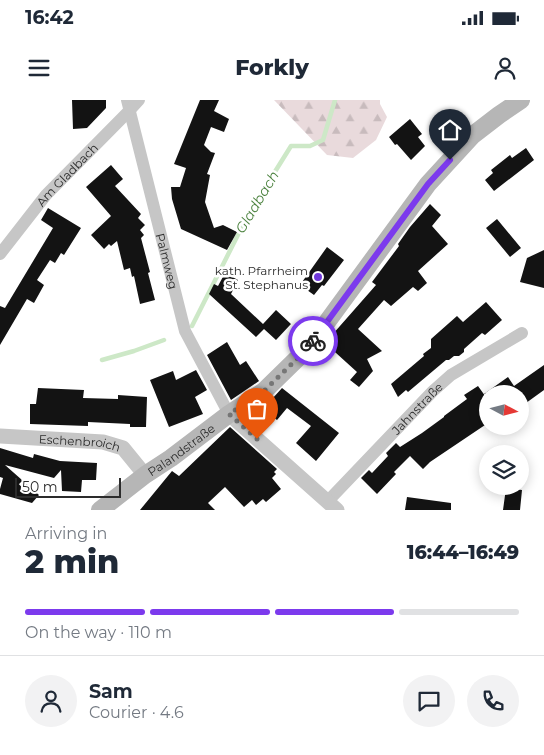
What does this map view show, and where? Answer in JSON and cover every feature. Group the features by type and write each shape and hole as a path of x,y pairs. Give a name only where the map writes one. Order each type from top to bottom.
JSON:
{"main road":[{"name":"Palandstraße","path":"100,510 229,414 264,391 308,348 428,184 473,135 521,100"}],"street":[{"name":"Am Gladbach","path":"0,254 46,195 128,106 138,100"},
{"name":"Palmweg","path":"128,106 185,331 229,414"},
{"name":"Jahnstraße","path":"332,506 433,391 451,375 522,333"},
{"path":"229,414 332,506"},
{"name":"Eschenbroich","path":"0,436 103,442 123,448 145,475"}],"green space":[{"path":"274,100 380,100 380,104 387,117 376,140 353,158 327,155"}],"building":[{"path":"72,100 106,100 106,108 87,128 73,129"},
{"path":"200,100 219,100 214,111 229,119 224,132 211,127 204,145 211,152 215,153 207,174 210,175 205,202 214,228 223,225 237,232 227,250 181,229 172,199 171,187 180,187 186,168 174,164"},
{"path":"410,119 422,134 418,137 425,146 411,160 389,137"},
{"path":"526,148 534,160 494,191 485,180 493,173 491,170 510,155 512,158"},
{"path":"111,165 123,179 115,186 141,214 138,218 145,225 140,230 144,235 141,238 155,300 140,304 134,276 132,277 130,268 124,270 117,241 111,246 109,244 104,249 91,235 111,216 86,187"},
{"path":"430,204 441,215 432,226 448,244 418,271 427,283 418,291 413,287 391,306 384,300 358,329 382,351 367,359 373,371 359,387 350,380 357,372 325,343 376,285 372,282 399,246 398,244 410,227"},
{"path":"48,208 81,228 64,255 61,253 55,263 50,260 37,280 44,285 34,303 27,299 0,345 0,306 5,308 53,228 41,220"},
{"path":"497,219 521,248 510,257 486,228"},
{"name":"kath. Pfarrheim St. Stephanus","path":"327,247 344,260 324,286 322,285 314,295 300,285"},
{"path":"544,250 544,288 520,282 527,258"},
{"path":"225,273 238,280 231,294 263,324 276,310 291,324 276,340 264,329 256,337 209,294 214,284 218,286"},
{"path":"486,302 502,320 485,335 482,333 459,356 446,360 408,392 406,390 398,397 391,384 424,356 423,354 431,348 431,339 457,316 463,322"},
{"path":"227,342 240,365 246,361 259,381 231,400 207,355"},
{"path":"544,365 544,390 529,401 529,385 515,385"},
{"path":"196,370 207,390 195,397 203,414 169,427 150,380 173,371 176,380"},
{"path":"508,377 513,385 497,385"},
{"path":"478,386 479,387 479,429 430,462 423,469 410,456 394,472 396,474 377,494 361,478 369,470 372,473 388,456 386,453 396,443 400,447 422,433 467,399 464,395"},
{"path":"38,388 84,390 83,398 118,399 118,395 147,397 146,427 130,427 130,424 88,422 88,426 30,424 30,404 36,404"},
{"path":"282,388 339,433 316,461 296,443 311,426 287,408 277,420 263,409"},
{"path":"230,427 277,469 274,472 276,474 272,478 281,489 266,502 263,499 256,505 252,500 244,507 225,487 208,503 215,510 140,510 172,471 179,476"},
{"path":"0,448 33,458 34,454 60,461 97,463 96,480 82,480 81,492 62,491 61,470 54,478 5,465 39,495 32,503 0,494 3,478 0,477"},
{"path":"505,495 522,495 520,510 503,510"},
{"path":"407,497 451,503 451,510 405,510"}],"waterway":[{"name":"Gladbach","path":"192,326 248,215 291,146 310,146 323,140 335,100"},
{"name":"Gladbach","path":"102,360 164,340"}],"way so far":[{"path":"257,439 229,414 264,391 313,341"}],"place":[{"name":"kath. Pfarrheim St. Stephanus","path":"318,277"}],"route":[{"path":"313,341 428,184 450,160"}]}
